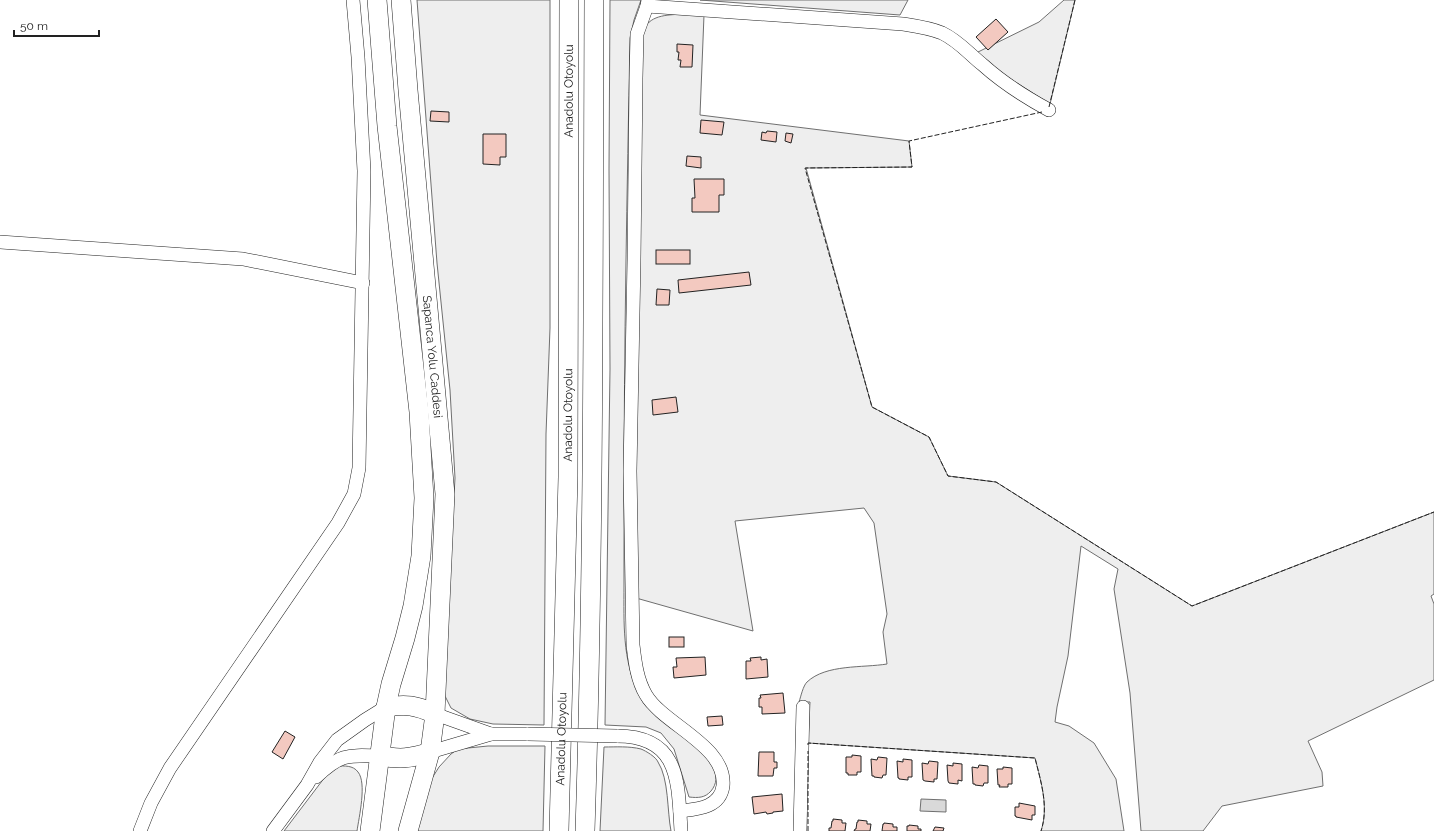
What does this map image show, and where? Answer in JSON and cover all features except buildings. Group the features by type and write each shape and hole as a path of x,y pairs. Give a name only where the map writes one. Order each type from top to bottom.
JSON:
{"highway":[{"name":"Sapanca Yolu Caddesi","path":"376,0 387,126 419,412 424,498 422,556 413,606 386,707 380,756"},
{"name":"Sapanca Yolu Caddesi","path":"401,0 445,494 435,714 430,752"},
{"name":"Anadolu Otoyolu","path":"559,831 568,477 569,0"},
{"name":"Anadolu Otoyolu","path":"585,831 590,638 594,0"},
{"path":"386,707 408,705 418,707 435,714"},
{"path":"370,831 380,756 399,759 411,758 430,752"},
{"path":"408,831 430,752"}],"street":[{"path":"140,831 151,803 170,768 338,523 354,494 359,468 364,171 358,57 353,0"},
{"path":"680,812 705,808 716,801 723,788 723,780 721,768 710,751 659,710 646,696 639,678 633,645 630,471 636,78 637,34 647,3 903,24 941,32 955,40 1006,84 1049,110"},
{"path":"0,242 243,259 363,283"},
{"path":"273,831 307,785 320,762 337,740 386,707"},
{"path":"800,831 803,707"},
{"path":"435,714 491,734"},
{"path":"430,752 491,734 630,736 641,738 661,750 672,764 678,783 681,831"},
{"path":"307,785 326,767 338,759 348,756 380,756"}],"shaded area":[{"path":"417,0 550,0 550,328 546,434 544,725 493,724 470,719 451,708 445,696 444,667 455,478 450,390 437,263"},
{"path":"610,0 641,0 630,38 625,384 625,641 629,668 633,681 644,704 653,713 693,744 705,755 713,767 716,779 711,791 704,796 698,797 689,797 674,749 661,733 646,727 605,725 610,369"},
{"path":"700,0 908,0 900,15"},
{"path":"1064,0 1075,0 1050,104 1009,78 976,53 1039,22"},
{"path":"684,14 704,15 700,115 909,141 912,167 806,168 872,407 929,437 948,476 996,482 1192,606 1434,512 1434,594 1431,596 1434,604 1434,680 1308,741 1322,772 1323,786 1222,806 1203,831 1141,831 1130,693 1114,589 1118,569 1081,546 1068,656 1055,722 1069,726 1094,743 1116,779 1124,831 1041,831 1044,804 1042,785 1035,758 808,743 810,702 799,702 807,682 815,676 834,669 887,664 883,632 887,614 874,523 864,508 735,521 753,631 636,598 636,382 641,51 644,29 651,20 661,16"},
{"path":"488,746 545,746 543,831 417,831 429,783 439,767 458,749"},
{"path":"604,747 627,747 641,749 651,754 657,760 662,769 666,786 671,831 600,831"},
{"path":"337,766 348,766 354,768 361,777 362,800 357,831 284,831 325,777"},
{"path":"921,799 946,800 946,812 920,811"}],"fence":[{"path":"1049,107 1075,0"},
{"path":"1042,112 909,141 912,167 805,168 872,407 929,437 948,476 996,482 1192,606 1434,512"},
{"path":"808,745 808,743 1035,758 1042,785 1044,804 1041,831"},
{"path":"808,751 808,831"}]}
